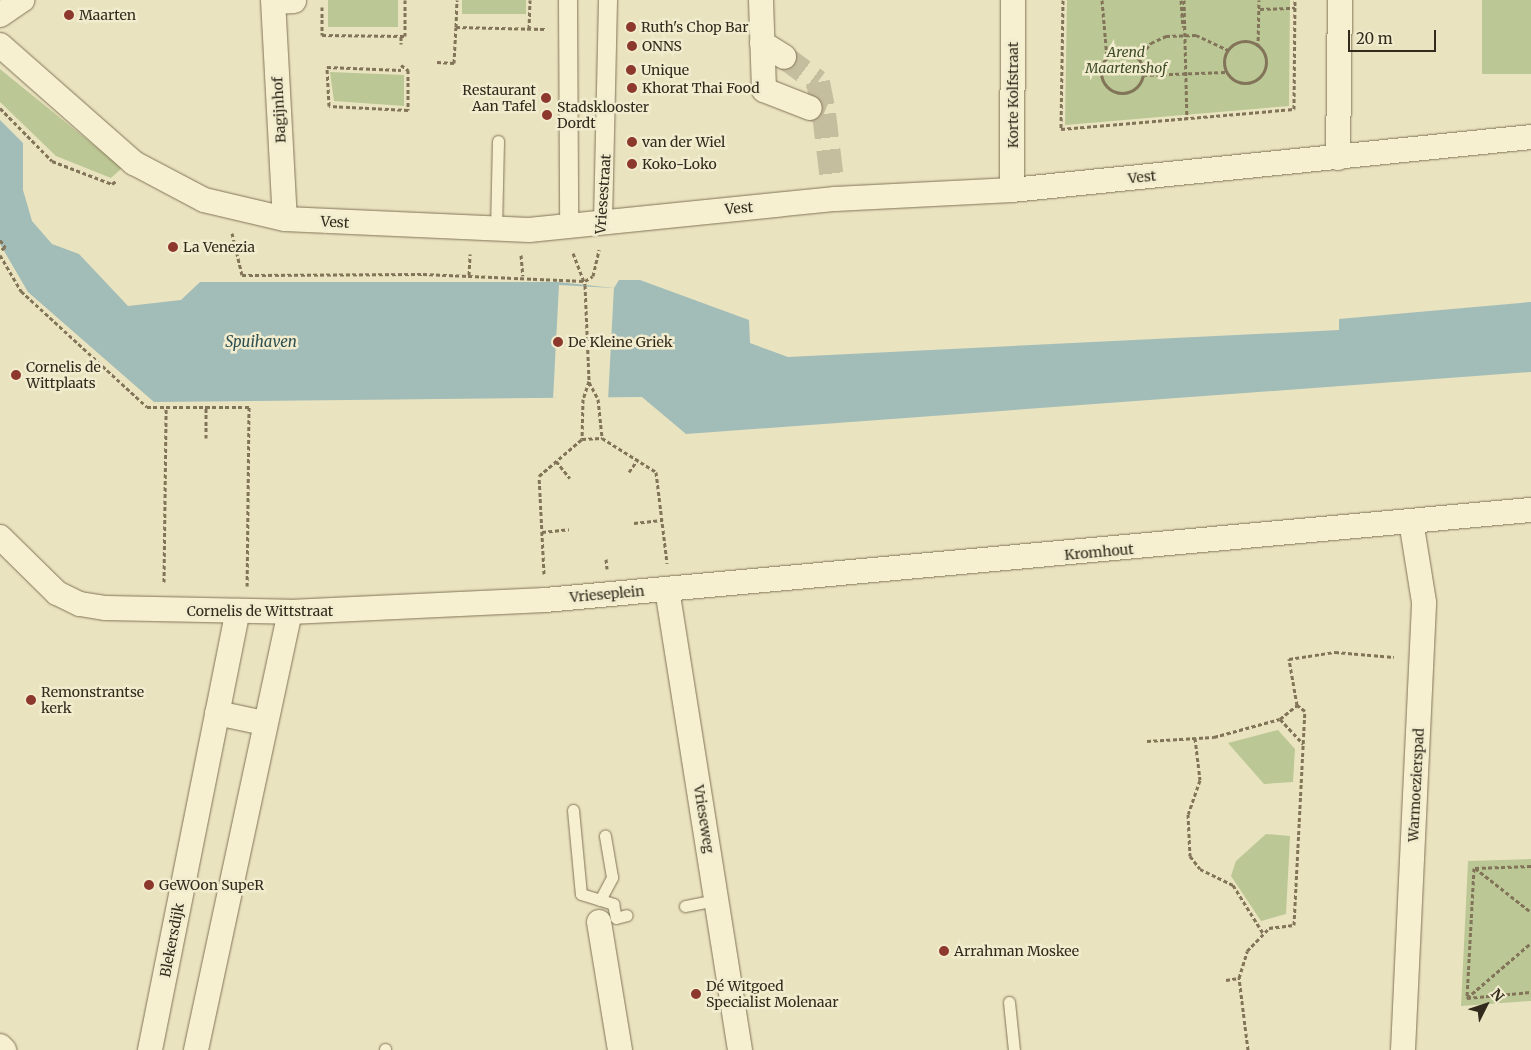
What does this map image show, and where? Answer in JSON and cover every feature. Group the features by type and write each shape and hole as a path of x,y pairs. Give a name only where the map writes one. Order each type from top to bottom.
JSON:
{"street":[{"path":"0,15 22,0"},
{"path":"568,0 569,224"},
{"name":"Vriesestraat","path":"603,221 608,0"},
{"path":"761,0 764,90 810,108"},
{"name":"Korte Kolfstraat","path":"1012,190 1013,0"},
{"path":"1338,158 1340,0"},
{"name":"Bagijnhof","path":"280,1 285,220"},
{"path":"762,43 784,58"},
{"name":"Vest","path":"0,46 134,163 167,183 236,210 285,220 496,229 603,221 833,190 1012,190 1531,137"},
{"name":"Kromhout","path":"668,589 1531,510"},
{"name":"Warmoezierspad","path":"1403,1050 1424,602 1411,522"},
{"name":"Cornelis de Wittstraat","path":"0,537 57,593 80,604 164,610 290,612 545,600"},
{"name":"Vrieseplein","path":"545,600 668,589"},
{"name":"Vrieseweg","path":"668,589 740,1050"},
{"name":"Blekersdijk","path":"150,1050 217,713 242,612"},
{"path":"196,1050 264,723 290,612"},
{"path":"217,713 264,723"},
{"path":"600,911 620,1050"},
{"path":"0,1046 4,1050"}],"lane":[{"path":"496,229 498,141"},
{"path":"573,810 581,894 600,911"},
{"path":"600,911 612,877 604,836"},
{"path":"685,906 717,900"},
{"path":"600,911 613,904 616,918 628,916"},
{"path":"1010,1002 1014,1050"}],"path":[{"path":"322,0 322,36 405,36 404,0"},
{"path":"437,62 454,63 457,0"},
{"path":"529,29 530,0"},
{"path":"1062,0 1061,129 1294,109 1295,0"},
{"path":"1102,0 1107,58 1101,72 1112,89 1131,91 1143,75"},
{"path":"1183,0 1187,119"},
{"path":"1143,75 1185,75 1226,72 1240,83 1259,78 1265,59 1258,47 1259,0"},
{"path":"1260,9 1295,8"},
{"path":"456,27 568,30"},
{"path":"401,36 401,44"},
{"path":"1138,58 1150,44 1184,36 1210,39 1228,50"},
{"path":"1228,50 1246,42 1258,47"},
{"path":"1226,72 1228,50"},
{"path":"1107,58 1124,51 1138,58 1143,75"},
{"path":"326,67 401,68 408,70 408,110 329,106 326,67"},
{"path":"0,108 52,161 112,184 134,163"},
{"path":"236,210 233,244 242,275 423,274 584,281 589,382 583,398 582,439"},
{"name":"Vriesestraat","path":"584,281 596,266 603,221"},
{"path":"0,240 5,247 0,251"},
{"path":"0,255 21,291 147,407 249,407 242,612"},
{"path":"589,382 598,399 602,438"},
{"path":"164,610 166,407"},
{"path":"206,407 206,438"},
{"path":"545,600 539,476 582,439 602,438 656,472 668,589"},
{"path":"629,472 638,459"},
{"path":"556,461 570,478"},
{"path":"634,522 662,520"},
{"path":"542,532 568,529"},
{"path":"1248,1050 1239,978 1247,951 1262,933 1276,925 1294,925 1305,711 1297,704 1289,659 1335,652 1422,660"},
{"path":"1147,740 1195,738 1280,720 1297,704"},
{"path":"1280,720 1304,744"},
{"path":"1195,738 1200,780 1188,814 1190,856 1200,869 1233,885 1262,933"},
{"path":"1474,868 1531,866"},
{"path":"1474,868 1531,912"},
{"path":"1467,998 1474,868"},
{"path":"1467,998 1531,943"},
{"path":"1226,980 1239,978"},
{"path":"1467,998 1531,992"}],"green space":[{"path":"328,0 398,0 398,27 328,27"},
{"path":"462,0 526,0 526,14 462,14"},
{"name":"Arend Maartenshof","path":"1067,0 1290,0 1289,106 1065,125"},
{"path":"1482,0 1531,0 1531,74 1482,74"},
{"path":"0,69 122,168 111,178 56,156 0,102"},
{"path":"330,72 404,75 404,106 334,101"},
{"path":"1278,730 1295,749 1293,782 1264,784 1228,743"},
{"path":"1266,834 1290,836 1286,914 1261,921 1231,876 1236,861"},
{"path":"1531,859 1531,1001 1461,1006 1468,861"}],"water":[{"name":"Spuihaven","path":"0,120 23,143 23,190 32,221 52,244 79,254 128,306 181,300 200,282 558,282 614,288 619,280 640,280 749,320 750,343 788,357 1339,330 1339,319 1531,302 1531,372 686,434 642,397 154,402 28,292 0,244"}],"pier":[{"path":"559,285 614,288 608,401 553,398"}],"tunnel":[{"path":"784,57 818,82 824,114"},
{"path":"810,108 824,114 832,180"}],"place":[{"name":"Maarten","path":"69,15"},
{"name":"Ruth's Chop Bar","path":"631,27"},
{"name":"ONNS","path":"632,46"},
{"name":"Unique","path":"631,70"},
{"name":"Khorat Thai Food","path":"632,88"},
{"name":"Restaurant Aan Tafel","path":"546,98"},
{"name":"Stadsklooster Dordt","path":"547,115"},
{"name":"van der Wiel","path":"632,142"},
{"name":"Koko-Loko","path":"632,164"},
{"name":"La Venezia","path":"173,247"},
{"name":"De Kleine Griek","path":"558,342"},
{"name":"Cornelis de Wittplaats","path":"16,375"},
{"name":"Remonstrantse kerk","path":"31,700"},
{"name":"GeWOon SupeR","path":"149,885"},
{"name":"Arrahman Moskee","path":"944,951"},
{"name":"Dé Witgoed Specialist Molenaar","path":"696,994"}]}
